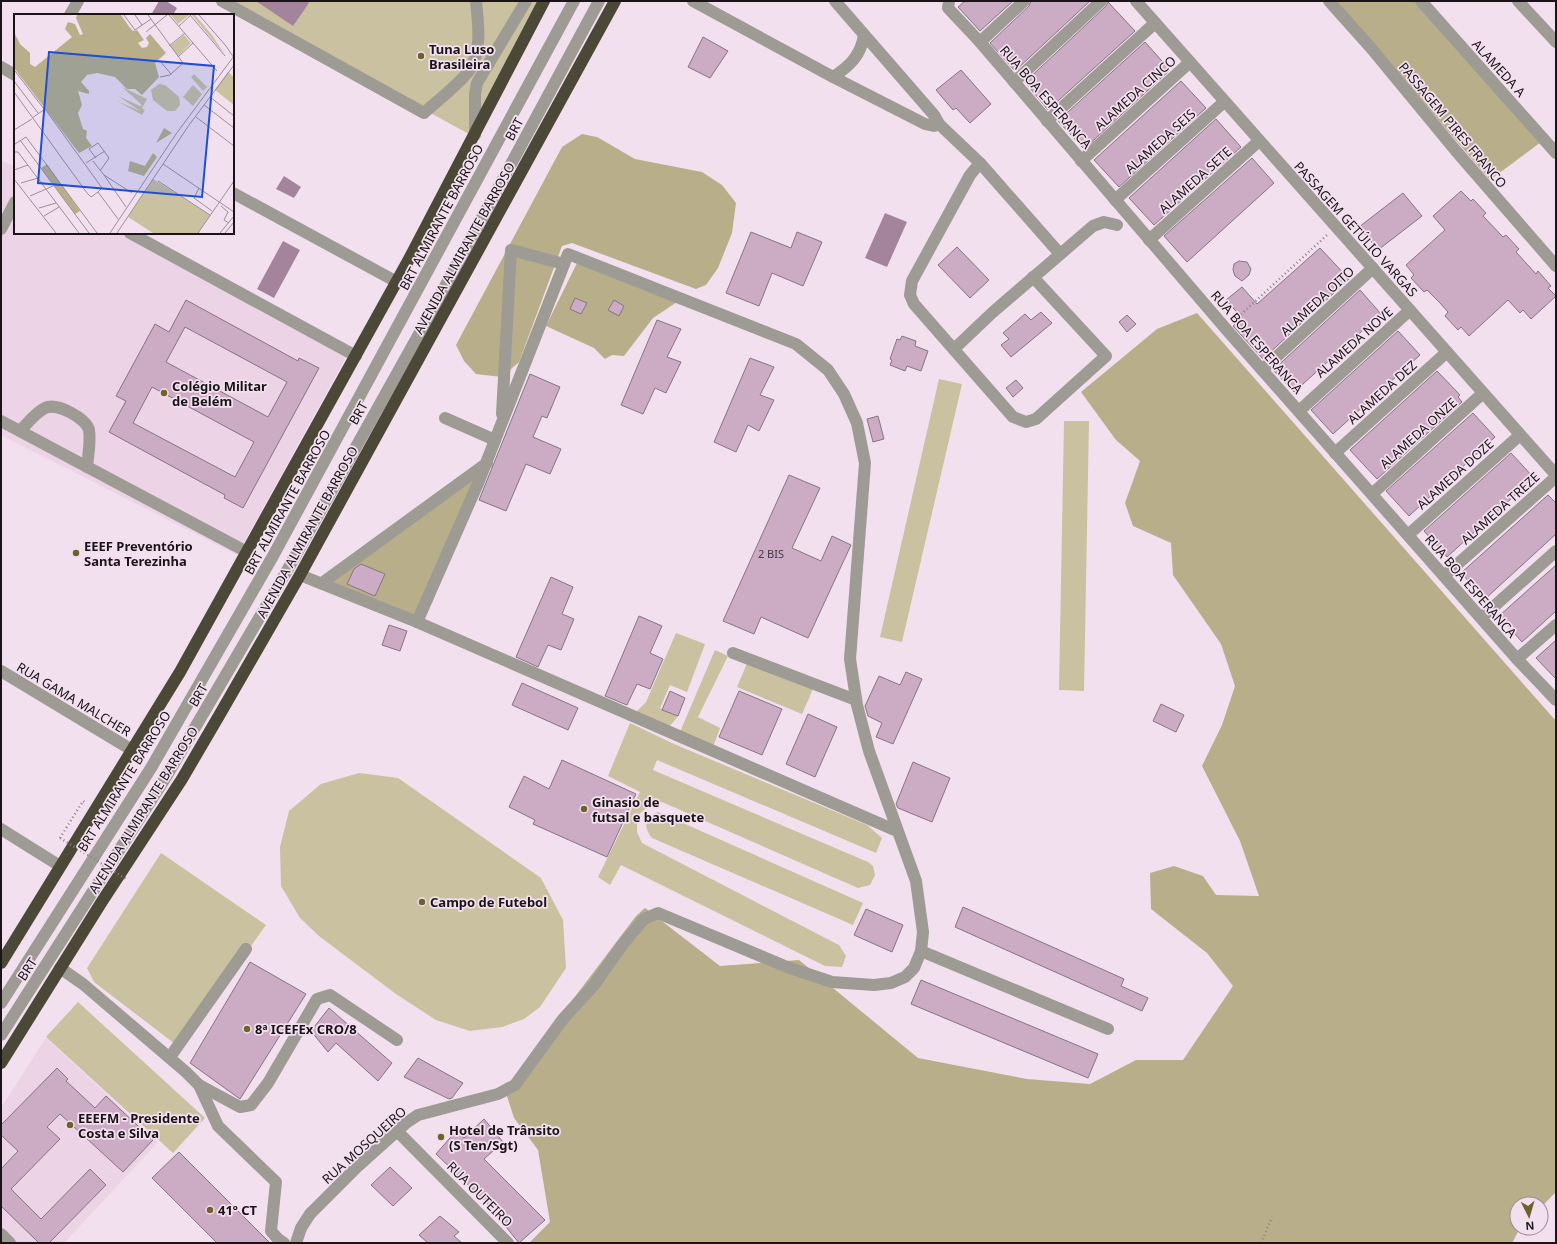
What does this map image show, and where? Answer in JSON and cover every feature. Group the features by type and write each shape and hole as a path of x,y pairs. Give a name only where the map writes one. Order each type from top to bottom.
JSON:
{"highway":[{"path":"1,963 5,947 60,866 180,672 397,282 544,1"},
{"name":"AVENIDA ALMIRANTE BARROSO","path":"1,1063 60,968 182,779 300,575 615,1"}],"street":[{"path":"71,14 78,1"},
{"path":"222,1 424,113 471,69 477,52 479,37 476,1"},
{"path":"475,135 475,94 477,83 526,1"},
{"name":"BRT ALMIRANTE BARROSO","path":"1,1003 151,768 274,556 574,1"},
{"name":"BRT","path":"1,1035 166,777 289,567 432,311 599,1"},
{"path":"693,1 833,77 925,124 934,126 939,124"},
{"path":"835,1 934,115 939,124 980,163 1060,254"},
{"name":"RUA BOA ESPERANCA","path":"948,1 948,8 980,42 1226,329 1554,699"},
{"path":"980,42 1024,1"},
{"path":"1014,82 1101,1"},
{"name":"PASSAGEM GETÚLIO VARGAS","path":"1136,1 1556,476"},
{"name":"PASSAGEM PIRES FRANCO","path":"1329,1 1371,48 1456,151 1556,266"},
{"name":"ALAMEDA A","path":"1421,1 1556,153"},
{"path":"1518,1 1556,42"},
{"path":"1047,121 1155,22"},
{"path":"833,77 843,70 862,48 864,35"},
{"name":"ALAMEDA CINCO","path":"1082,161 1190,62"},
{"path":"1,67 14,74"},
{"path":"458,82 477,83"},
{"name":"ALAMEDA SEIS","path":"1115,200 1224,102"},
{"name":"ALAMEDA SETE","path":"1149,240 1259,141"},
{"path":"980,163 970,175 912,281 910,290 914,304 954,350 1013,417 1026,422 1036,419 1106,356 1033,277"},
{"path":"234,194 397,282"},
{"path":"1,229 14,204"},
{"path":"954,350 1033,277 1093,226 1104,222 1117,225"},
{"path":"132,234 356,356"},
{"path":"417,622 487,462 564,264 511,250 501,425"},
{"name":"RUA MOSQUEIRO","path":"296,1243 301,1228 310,1214 357,1167 397,1131 418,1115 498,1094 515,1085 563,1019 594,985 623,944 644,920 658,913 787,967 832,982 874,985 892,983 905,977 914,968 921,951 923,932 916,881 869,751 856,700 850,659 865,463 857,423 841,389 828,370 796,344 568,254 564,264"},
{"name":"ALAMEDA OITO","path":"1262,370 1373,268"},
{"name":"ALAMEDA NOVE","path":"1299,411 1410,310"},
{"name":"ALAMEDA DEZ","path":"1335,453 1447,352"},
{"name":"ALAMEDA ONZE","path":"1372,494 1483,393"},
{"path":"20,431 45,407 56,406 72,414 83,421 89,429 88,467"},
{"path":"445,418 495,440"},
{"path":"1,421 247,552"},
{"name":"ALAMEDA DOZE","path":"1408,535 1520,435"},
{"path":"322,583 487,462"},
{"name":"ALAMEDA TREZE","path":"1444,576 1556,476"},
{"path":"1481,618 1556,551"},
{"path":"300,575 417,622 897,831"},
{"path":"1517,659 1556,625"},
{"path":"733,653 856,700"},
{"name":"RUA GAMA MALCHER","path":"1,671 132,750"},
{"path":"1,829 60,866"},
{"path":"170,1057 246,949"},
{"path":"921,951 1108,1029"},
{"path":"60,968 83,984 170,1057 199,1085 240,1107 252,1106 268,1083 317,999 330,995 397,1040"},
{"path":"199,1085 218,1126 276,1182 271,1230 278,1239 284,1243"},
{"name":"RUA OUTEIRO","path":"397,1131 508,1243"},
{"path":"1,1234 10,1243"}],"path":[{"path":"1226,329 1336,227"},
{"path":"83,801 60,838 128,880"},
{"path":"1261,1243 1272,1217"}],"shaded area":[{"path":"159,1 166,1 177,8 174,14 152,14"},
{"name":"Tuna Luso Brasileira","path":"225,1 545,1 469,134"},
{"path":"256,1 306,1 309,3 293,26"},
{"path":"1336,1 1415,1 1541,142 1490,180"},
{"path":"582,134 597,137 635,159 702,172 722,185 736,203 732,233 718,268 706,285 696,289 572,243 562,246 519,362 502,377 476,374 464,361 456,345 562,147"},
{"name":"Colégio Militar de Belém","path":"1,160 14,166 14,234 140,234 351,348 237,555 1,435"},
{"path":"284,176 301,187 294,198 276,189"},
{"path":"885,213 907,222 887,267 865,258"},
{"path":"283,241 300,250 274,298 257,289"},
{"path":"577,263 677,302 653,318 624,356 612,355 605,359 594,348 546,326"},
{"path":"1197,313 1556,721 1556,1192 1549,1199 1549,1196 1509,1196 1509,1236 1516,1236 1512,1243 529,1243 550,1222 538,1150 514,1118 506,1093 546,1035 636,916 645,908 720,966 799,960 918,1058 1027,1079 1090,1084 1136,1060 1183,1060 1233,986 1207,953 1151,909 1150,873 1174,866 1203,876 1216,895 1259,896 1240,841 1202,766 1222,725 1235,686 1221,644 1173,575 1171,543 1133,526 1125,503 1140,461 1116,440 1081,392 1157,329"},
{"path":"939,379 962,384 902,642 880,637"},
{"path":"1064,421 1089,421 1084,691 1059,690"},
{"path":"481,470 414,617 333,582"},
{"path":"676,633 705,644 687,692 670,685 660,708 678,716 670,726 635,713 646,702"},
{"path":"715,650 728,656 698,717 720,728 712,750 677,739"},
{"path":"748,661 813,689 802,714 737,687"},
{"path":"630,723 674,744 867,825 882,838 876,853 657,760 653,770 868,862 873,866 875,875 870,885 858,888 662,802 652,803 637,816 637,832 642,843 839,945 846,956 842,967 825,966 621,865 610,885 598,877 640,792 608,776"},
{"name":"Campo de Futebol","path":"359,773 398,778 541,878 563,920 566,968 540,1007 524,1019 502,1027 470,1031 436,1020 396,994 319,936 300,918 281,886 280,847 289,811 321,784"},
{"path":"658,812 863,903 853,925 652,838 647,830 646,823 653,814"},
{"path":"161,853 266,925 179,1047 94,982 87,968"},
{"path":"78,1002 205,1118 173,1153 46,1037"},
{"name":"EEEFM - Presidente Costa e Silva","path":"46,1038 158,1142 64,1243 15,1243 1,1230 1,1108"}],"building":[{"path":"965,1 1013,1 980,31 958,7"},
{"path":"1031,1 1090,1 1015,71 990,43 1029,6"},
{"path":"1108,2 1135,31 1048,110 1025,82 1106,6"},
{"path":"703,37 728,51 710,78 688,67"},
{"path":"1145,42 1170,70 1084,149 1058,121"},
{"path":"961,70 991,104 970,123 956,108 953,110 936,90"},
{"path":"1181,81 1206,108 1119,187 1094,160"},
{"path":"1216,119 1241,147 1154,225 1129,198"},
{"path":"1252,158 1274,183 1187,262 1164,236"},
{"path":"1461,191 1471,201 1473,199 1486,213 1483,216 1503,237 1506,235 1519,249 1516,252 1536,274 1538,271 1551,286 1548,288 1556,296 1531,319 1523,310 1520,313 1508,300 1469,336 1461,327 1458,330 1445,316 1448,312 1440,303 1427,290 1424,292 1411,278 1414,275 1406,265 1445,230 1433,216"},
{"path":"1403,193 1422,216 1378,250 1359,227"},
{"path":"751,232 791,248 797,232 822,242 803,286 772,273 759,306 726,293"},
{"path":"957,247 989,280 970,298 938,265"},
{"path":"1320,248 1349,279 1263,359 1233,326 1242,318 1226,300 1242,287 1257,304"},
{"path":"1239,261 1247,262 1251,269 1249,275 1242,281 1235,276 1233,270 1234,264"},
{"path":"1360,290 1381,314 1294,392 1273,370"},
{"path":"575,298 587,303 581,314 570,309"},
{"path":"186,300 298,361 299,358 319,368 243,508 224,498 225,495 109,432 126,401 116,396 155,324 169,332","holes":["185,327 287,382 268,417 166,362","152,387 254,442 235,477 133,423"]},
{"path":"614,300 624,306 619,316 608,310"},
{"path":"1041,312 1052,323 1011,357 1001,345 1009,339 1003,333 1025,314 1031,320"},
{"path":"1127,315 1136,324 1127,332 1119,322"},
{"path":"657,320 681,329 667,357 681,362 666,393 655,388 643,414 621,405"},
{"path":"1398,331 1420,355 1333,434 1311,410"},
{"path":"902,336 916,341 915,346 928,351 921,371 907,366 905,371 890,365 892,360 890,359 897,339 900,340"},
{"path":"750,358 774,367 760,395 774,400 759,431 748,425 736,452 714,442"},
{"path":"1437,371 1460,395 1458,397 1462,402 1377,479 1350,450"},
{"path":"530,374 560,387 547,418 542,416 533,437 561,449 550,474 526,464 506,511 479,500"},
{"path":"1016,380 1023,388 1013,397 1006,388"},
{"path":"1473,413 1495,437 1409,516 1386,491"},
{"path":"878,416 884,439 873,442 867,419"},
{"path":"1511,453 1534,478 1447,557 1424,531"},
{"path":"789,475 820,488 792,548 821,561 832,536 851,545 808,638 761,617 754,634 723,621"},
{"path":"1548,495 1556,503 1556,534 1485,599 1461,573"},
{"path":"361,564 385,574 375,596 347,584 354,569"},
{"path":"1556,565 1556,611 1522,642 1499,616"},
{"path":"551,577 573,587 562,614 574,619 561,650 548,645 538,667 516,657"},
{"path":"639,616 662,626 650,653 663,659 650,689 637,684 627,705 605,696"},
{"path":"389,625 407,631 400,651 382,645"},
{"path":"1556,640 1556,679 1536,658"},
{"path":"906,672 922,679 893,744 876,737 882,723 868,716 865,706 879,676 900,685"},
{"path":"522,683 578,708 568,730 512,705"},
{"path":"670,691 685,698 678,716 662,710"},
{"path":"739,691 782,709 762,755 719,737"},
{"path":"1161,704 1184,715 1176,732 1153,721"},
{"path":"808,714 837,727 815,777 786,764"},
{"name":"Ginasio de futsal e basquete","path":"562,760 636,794 607,857 533,824 535,820 509,807 524,776 549,789"},
{"path":"913,762 950,778 932,822 898,808 896,804"},
{"path":"963,907 1124,979 1121,986 1148,998 1142,1011 955,927"},
{"path":"866,909 903,925 892,952 854,935"},
{"name":"8ª ICEFEx CRO/8","path":"250,962 306,994 240,1099 190,1063"},
{"path":"921,980 1098,1054 1088,1078 911,1004"},
{"path":"329,1008 392,1063 378,1081 336,1043 328,1052 311,1031"},
{"path":"418,1058 463,1083 452,1098 449,1099 404,1077"},
{"path":"57,1068 68,1079 66,1081 95,1108 106,1096 153,1140 123,1172 60,1114 47,1127 60,1139 11,1189 41,1219 90,1169 106,1185 49,1243 39,1243 1,1206 1,1169 18,1151 1,1135 1,1125"},
{"path":"484,1119 503,1142 484,1159 545,1220 519,1243 485,1201 436,1154 456,1131 464,1138"},
{"name":"41º CT","path":"179,1152 270,1243 217,1243 152,1178"},
{"path":"390,1167 412,1188 393,1206 371,1185"},
{"path":"440,1216 459,1232 454,1236 462,1243 428,1243 419,1235"}],"place":[{"name":"Tuna Luso Brasileira","path":"421,56"},
{"name":"Colégio Militar de Belém","path":"164,393"},
{"name":"EEEF Preventório Santa Terezinha","path":"76,553"},
{"name":"Ginasio de futsal e basquete","path":"584,809"},
{"name":"Campo de Futebol","path":"422,902"},
{"name":"8ª ICEFEx CRO/8","path":"247,1029"},
{"name":"EEEFM - Presidente Costa e Silva","path":"70,1125"},
{"name":"Hotel de Trânsito (S Ten/Sgt)","path":"441,1137"},
{"name":"41º CT","path":"210,1210"}]}
